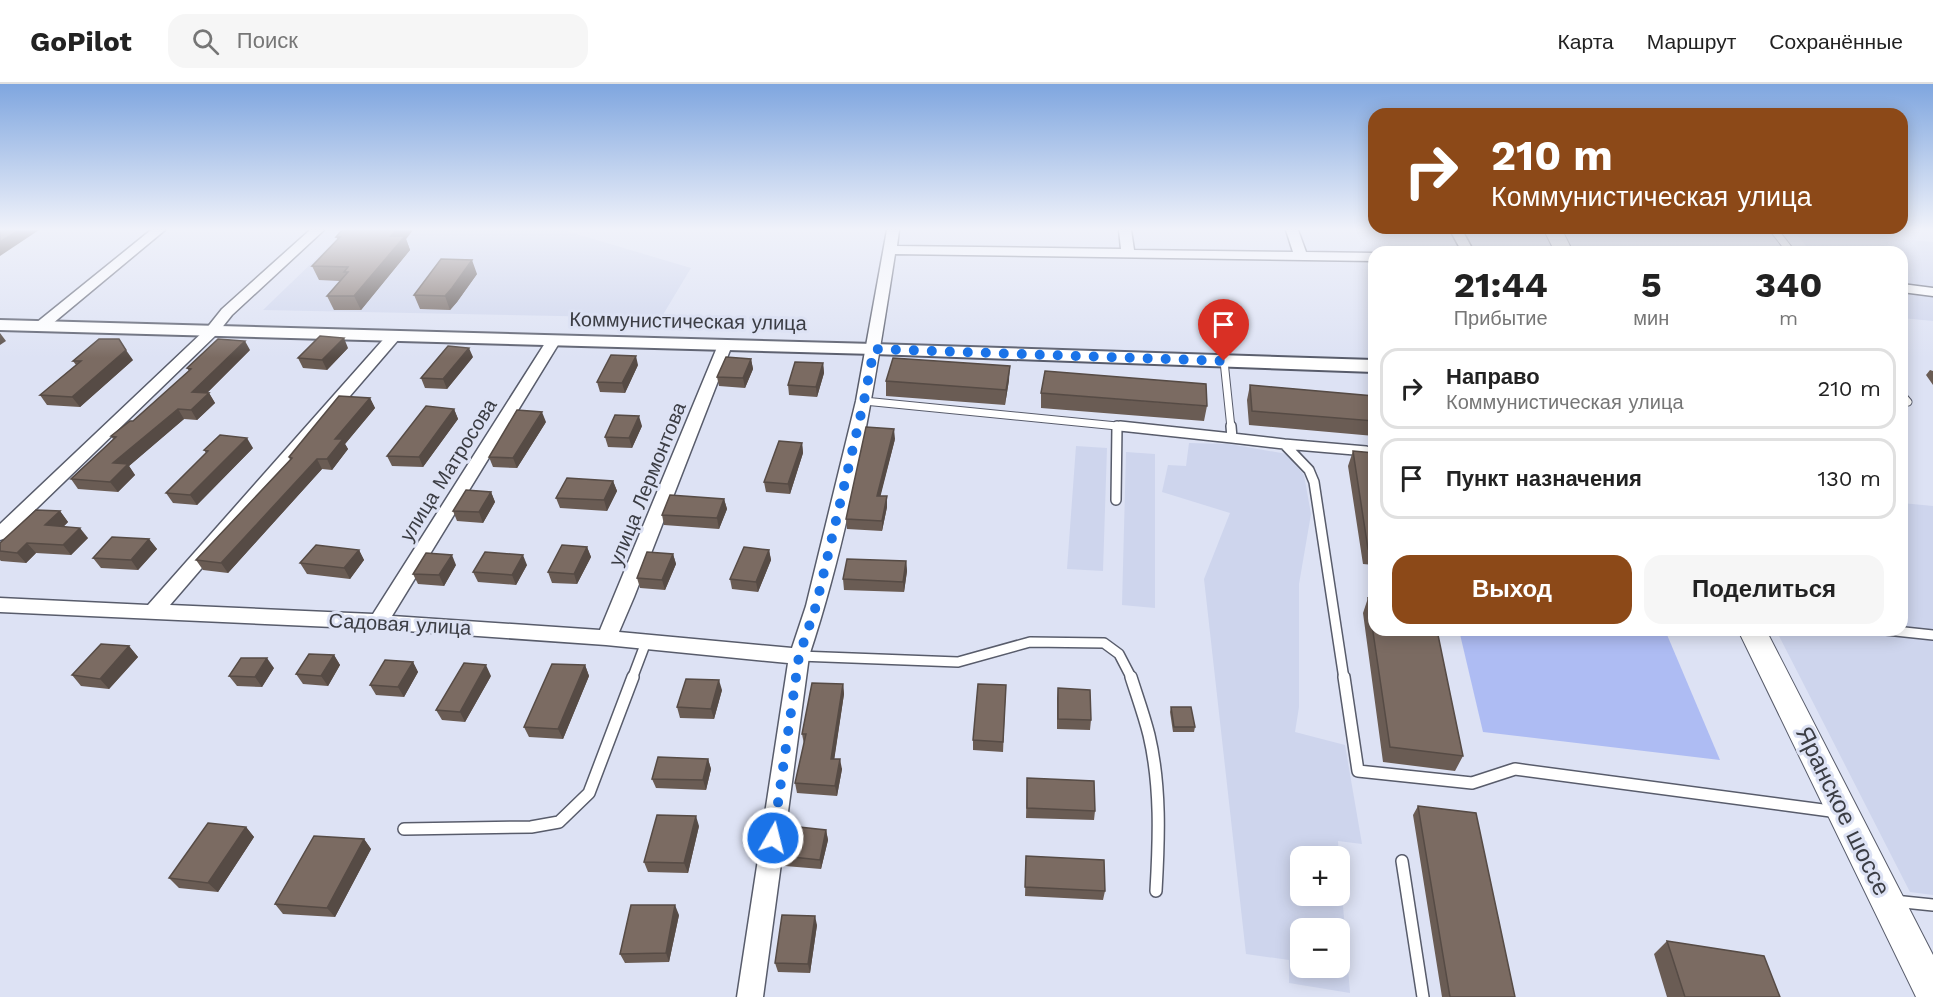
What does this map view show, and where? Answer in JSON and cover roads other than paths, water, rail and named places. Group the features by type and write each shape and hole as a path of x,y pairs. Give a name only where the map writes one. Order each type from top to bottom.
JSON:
{"main road":[{"name":"Яранское шоссе","path":"1755,636 1933,993"}],"street":[{"path":"41,326 107,273"},
{"path":"0,534 211,332 227,312 271,273"},
{"path":"750,997 799,656 816,606 864,401 886,273"},
{"path":"1908,289 1933,292"},
{"name":"Коммунистическая улица","path":"0,325 874,349 1368,366"},
{"path":"152,613 394,336"},
{"name":"улица Матросова","path":"378,622 554,340"},
{"name":"улица Лермонтова","path":"606,638 625,597 725,345"},
{"name":"Садовая улица","path":"0,605 378,622 606,638 799,656"}],"lane":[{"path":"1224,361 1232,438"},
{"path":"864,401 1366,452"},
{"path":"1116,500 1117,426"},
{"path":"1284,444 1309,470 1314,482 1358,771 1472,783 1515,769 1844,813"},
{"path":"1908,632 1933,635"},
{"path":"404,830 523,827 558,823 589,793 646,642"},
{"path":"799,656 958,662 1030,642 1104,643 1119,654 1131,676 1149,735 1155,774 1159,833 1155,891"},
{"path":"1402,861 1423,997"},
{"path":"1886,900 1933,905"}]}
